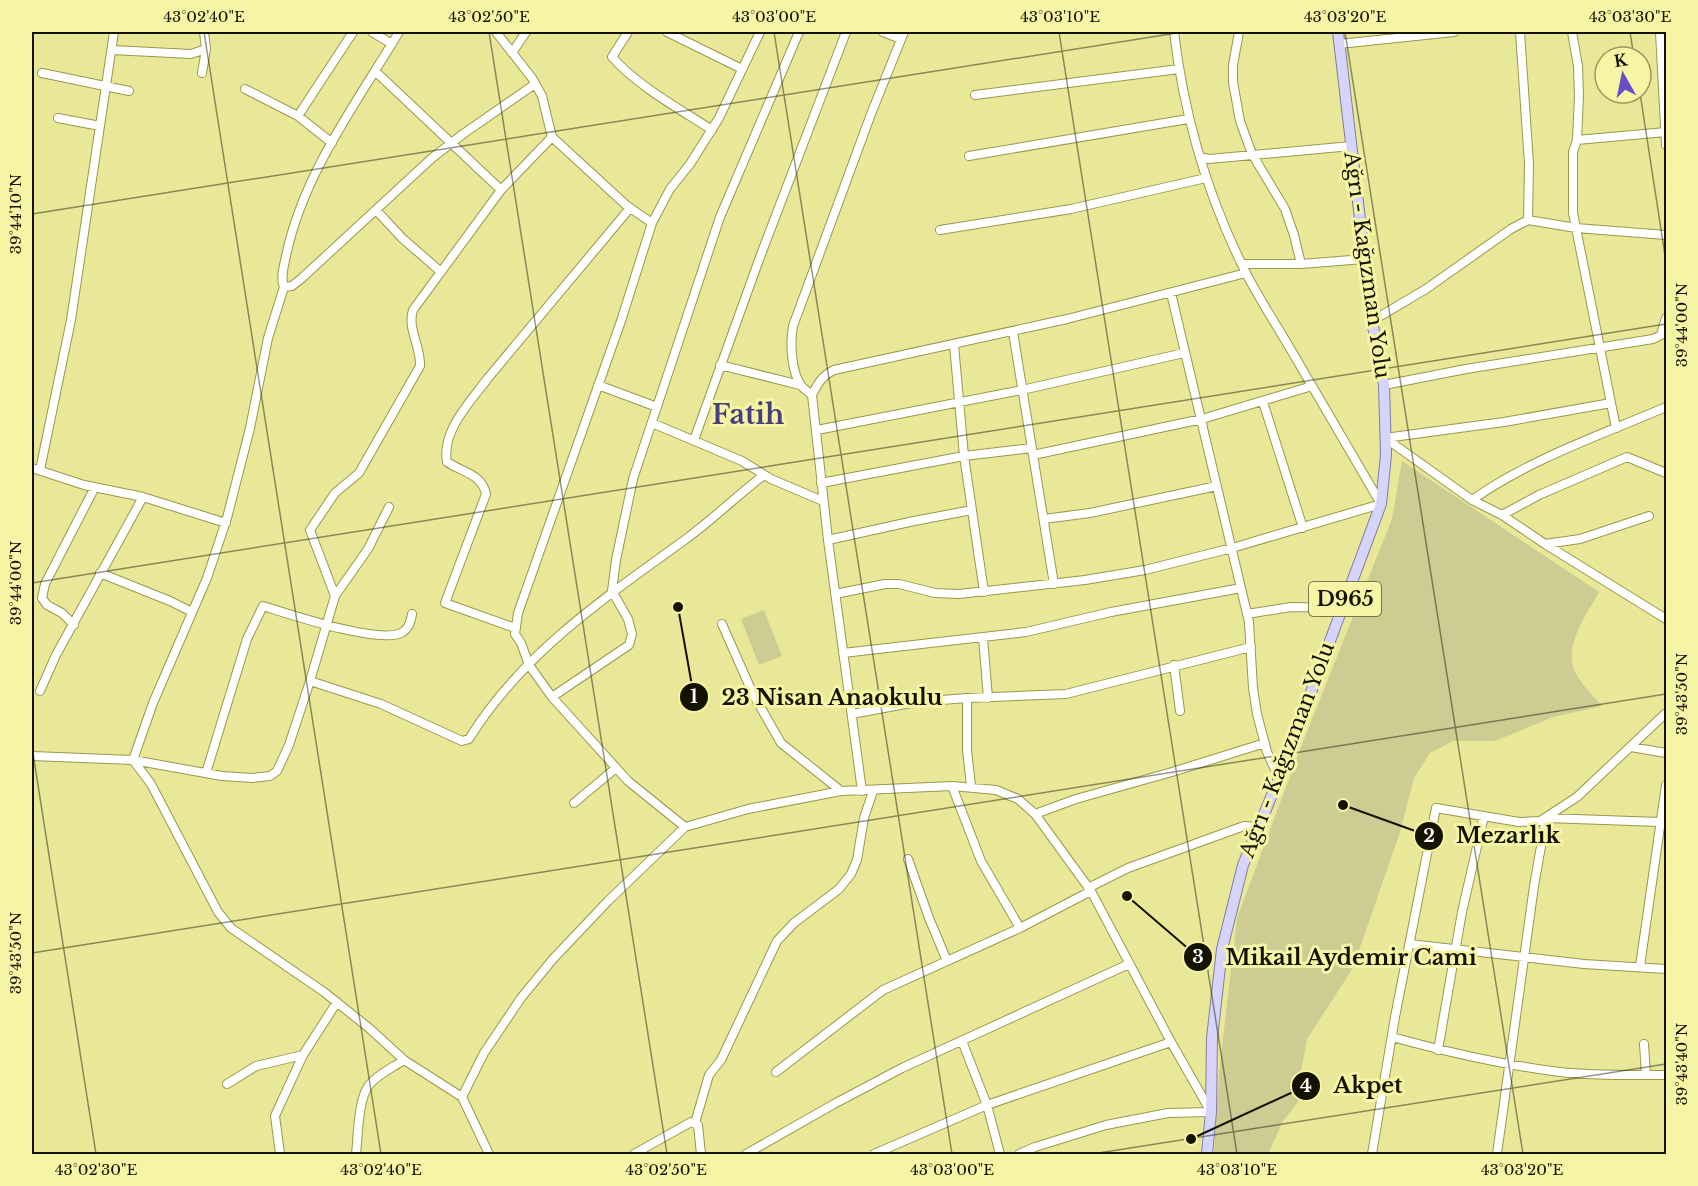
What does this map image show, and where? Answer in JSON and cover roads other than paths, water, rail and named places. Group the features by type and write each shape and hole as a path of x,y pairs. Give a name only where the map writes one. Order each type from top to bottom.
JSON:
{"main road":[{"name":"Ağrı - Kağızman Yolu","path":"1207,1155 1211,1112 1212,1038 1222,949 1243,865 1279,778 1381,504 1385,438 1384,385 1371,321 1338,32"}],"street":[{"path":"114,32 71,320 36,469 95,487 143,497 226,523"},
{"path":"202,73 206,50 204,32"},
{"path":"298,116 353,32"},
{"path":"372,32 392,44"},
{"path":"133,760 153,703 207,578 226,523 250,429 268,338 284,287 283,267 291,229 304,196 332,143 399,32"},
{"path":"496,32 542,96 552,137 630,208 652,223"},
{"path":"512,53 526,32"},
{"path":"628,32 612,57 621,67 657,94 712,130"},
{"path":"667,32 742,69"},
{"path":"685,827 628,781 552,697 529,665 515,634 515,628 518,613 621,321 652,223 670,189 712,130 760,32"},
{"path":"552,697 629,645 632,634 628,619 612,591 633,479 720,217 799,32"},
{"path":"694,440 720,365 846,32"},
{"path":"800,385 793,362 790,339 793,326 902,35 883,32"},
{"path":"835,594 885,584 899,584 935,593 959,594 1053,584 1145,570 1232,549 1381,504 1244,269 1206,178 1188,119 1174,32"},
{"path":"1239,32 1233,64 1233,82 1240,121 1252,154 1285,208 1301,264"},
{"path":"1339,44 1454,32"},
{"path":"1520,32 1529,164 1528,220"},
{"path":"1572,32 1578,66 1577,140 1573,152 1573,213 1616,428"},
{"path":"1660,32 1666,145"},
{"path":"112,51 191,54 206,50"},
{"path":"975,95 1179,69"},
{"path":"375,71 501,190"},
{"path":"42,73 129,91"},
{"path":"284,287 292,286 302,278 452,142 535,84"},
{"path":"245,89 298,116 332,143"},
{"path":"58,118 100,126"},
{"path":"969,156 1188,119"},
{"path":"1577,140 1666,132"},
{"path":"334,596 310,530 335,494 359,472 420,366 420,356 410,323 413,310 501,190 552,137"},
{"path":"1200,157 1209,159 1351,146"},
{"path":"940,230 1071,209 1206,178"},
{"path":"515,628 445,603 486,494 480,480 447,462 446,445 468,404 488,378 630,208"},
{"path":"376,210 441,272"},
{"path":"1371,321 1426,289 1510,229 1528,220 1576,228 1666,235"},
{"path":"862,791 823,501 812,395 825,375 834,370 1013,332 1172,293 1244,269 1364,259"},
{"path":"1172,293 1184,353 1248,614 1253,688 1265,743 1279,778"},
{"path":"1384,385 1466,369 1653,339 1661,335 1666,318"},
{"path":"1013,332 1053,584"},
{"path":"954,345 964,456 984,592"},
{"path":"817,430 1022,390 1184,353"},
{"path":"720,365 800,385 812,395"},
{"path":"598,385 657,407"},
{"path":"821,483 964,456 1033,451 1202,419 1312,386"},
{"path":"1263,402 1303,528"},
{"path":"1385,438 1504,422 1611,403"},
{"path":"1472,500 1490,487 1567,448 1666,407"},
{"path":"652,423 742,461 764,475 823,501"},
{"path":"1385,438 1472,500 1502,514 1545,544 1666,619"},
{"path":"1502,514 1539,495 1627,457 1666,473"},
{"path":"310,681 381,705 462,741 469,739 503,692 585,612 689,537 764,475"},
{"path":"1044,519 1090,513 1217,486"},
{"path":"74,625 62,613 47,605 42,598 45,584 95,487"},
{"path":"40,691 56,655 143,497"},
{"path":"32,756 133,760 206,773 252,778 270,776 277,771 289,745 334,596 368,549 389,507"},
{"path":"828,540 914,520 972,510"},
{"path":"1545,544 1580,539 1649,516"},
{"path":"100,573 192,612"},
{"path":"843,653 1026,632 1111,612 1241,588"},
{"path":"206,773 247,639 263,606 326,625 390,636 406,629 412,614"},
{"path":"1248,614 1291,607 1342,609"},
{"path":"722,624 753,694 781,742 841,791"},
{"path":"983,638 988,698"},
{"path":"852,714 916,702 1066,694 1251,647"},
{"path":"1174,665 1180,711"},
{"path":"967,698 967,750 971,786"},
{"path":"1372,1155 1436,808 1519,822 1540,821 1577,797 1666,713"},
{"path":"1035,814 1061,803 1173,772 1265,743"},
{"path":"1631,747 1666,753"},
{"path":"133,760 151,784 218,912 231,928 337,1002 404,1060 462,1097 489,1155"},
{"path":"574,803 616,768"},
{"path":"1640,966 1666,785"},
{"path":"952,786 981,861 1020,928"},
{"path":"462,1097 484,1053 521,998 546,967 685,827 748,809 841,791 971,786 996,790 1018,799 1035,814 1090,889 1211,1112 1168,1113 1106,1125 1019,1155"},
{"path":"695,1123 709,1075 721,1060 777,941 794,923 839,890 851,874 873,791"},
{"path":"1438,1050 1462,912 1484,816"},
{"path":"1546,818 1572,817 1660,822"},
{"path":"1497,1155 1546,818"},
{"path":"776,1072 883,990 1020,928 1128,868 1244,826 1259,827"},
{"path":"908,859 947,962"},
{"path":"1410,944 1584,964 1666,969"},
{"path":"746,1155 840,1100 903,1068 1129,964"},
{"path":"280,1155 275,1116 303,1056 337,1002"},
{"path":"1392,1037 1438,1050 1562,1072 1666,1075"},
{"path":"962,1041 987,1105 1000,1155"},
{"path":"874,1155 987,1105 1171,1042"},
{"path":"1644,1044 1646,1075"},
{"path":"227,1084 256,1066 303,1056"},
{"path":"356,1155 362,1106 368,1086 404,1060"},
{"path":"634,1155 690,1122 698,1125 701,1155"}],"place":[{"name":"23 Nisan Anaokulu","path":"678,607"},
{"name":"Mezarlık","path":"1343,805"},
{"name":"Mikail Aydemir Cami","path":"1127,896"},
{"name":"Akpet","path":"1191,1139"}],"district":[{"name":"Fatih","path":"748,415"}]}
